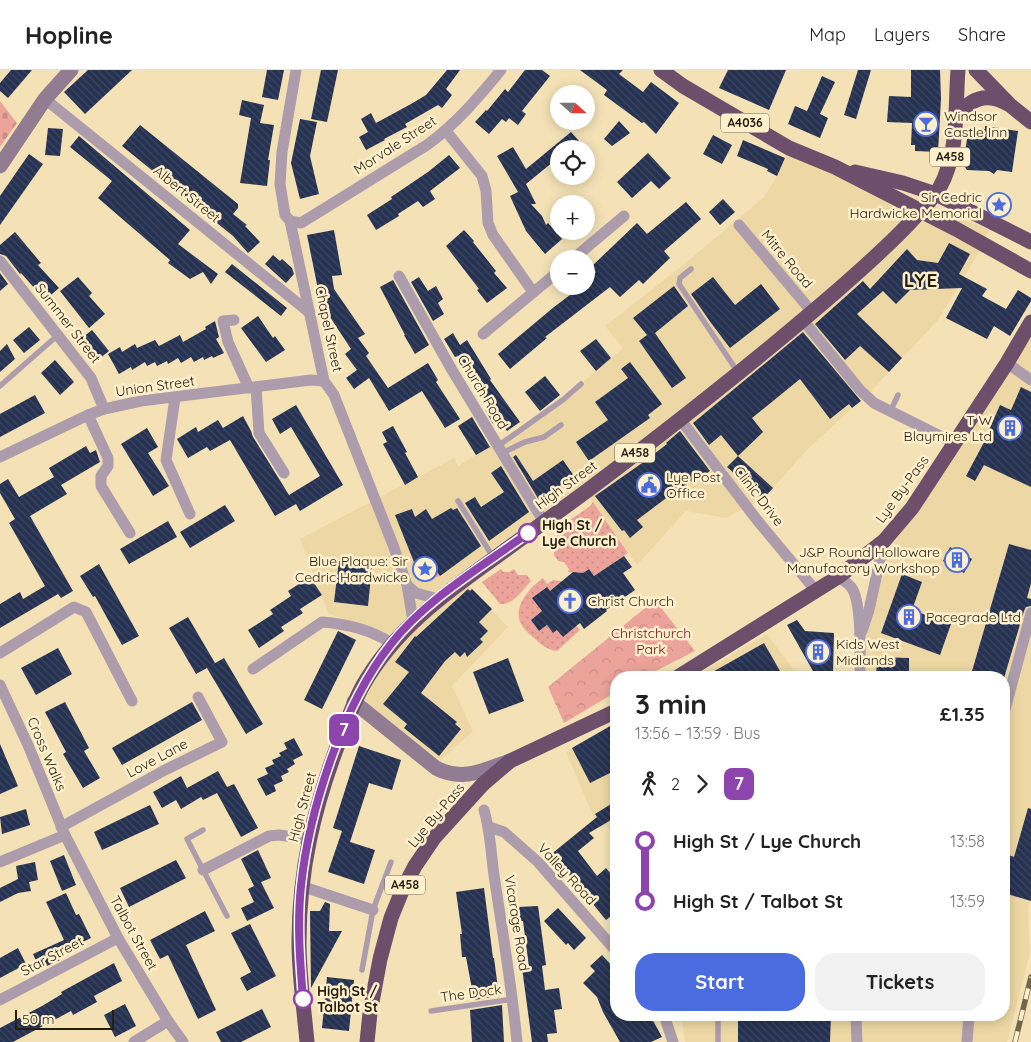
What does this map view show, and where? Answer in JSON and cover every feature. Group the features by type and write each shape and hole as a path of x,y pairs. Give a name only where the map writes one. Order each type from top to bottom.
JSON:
{"highway":[{"name":"A4036","path":"660,70 690,90 789,148 834,167 1031,271"},
{"name":"A458","path":"936,194 945,177 949,162 956,118 955,100 958,70"},
{"path":"976,70 1010,105 1031,122"},
{"path":"956,118 963,108 977,99 995,98 1010,105"},
{"name":"A4036","path":"834,167 903,182 936,194 1031,242"},
{"name":"High Street","path":"306,1042 299,944 301,886 308,839 331,763 354,702 391,643 412,621 438,599 586,492 739,373 894,241 936,194"},
{"name":"Lye By-Pass","path":"687,671 838,577 884,541 912,508 954,443 992,377 1007,363 1031,322"},
{"name":"Lye By-Pass","path":"367,1042 370,1013 380,959 391,918 415,866 434,838 483,784 510,761 610,714"}],"street":[{"path":"0,166 45,99 71,70"},
{"name":"Chapel Street","path":"296,70 282,152 280,184 284,215 290,221 324,380 334,395 407,585 412,621"},
{"name":"Morvale Street","path":"290,221 301,223 427,145 446,131 466,111 501,70"},
{"name":"Albert Street","path":"45,99 310,312"},
{"path":"446,131 482,176 486,191 488,223 493,235 534,292"},
{"path":"584,250 624,216"},
{"name":"Mitre Road","path":"740,225 860,390 874,403 954,443"},
{"name":"Summer Street","path":"0,261 91,378 104,409"},
{"name":"Church Road","path":"399,276 452,370 544,522"},
{"path":"483,334 550,279"},
{"path":"234,320 223,321 228,342 253,387 259,434 284,473"},
{"path":"1007,363 1031,380"},
{"name":"Union Street","path":"0,456 104,409 141,401 324,380"},
{"path":"175,398 166,460 190,514"},
{"path":"88,415 108,458 108,466 101,476 101,486 130,533"},
{"name":"Clinic Drive","path":"680,419 816,591"},
{"path":"860,636 869,610 884,541"},
{"path":"838,577 846,582 855,596 860,636 860,671"},
{"path":"407,585 416,593 438,599"},
{"path":"0,653 74,607 86,612 132,701"},
{"path":"1010,690 1031,612"},
{"path":"253,669 322,622 362,629 379,635 391,643"},
{"name":"Cross Walks","path":"0,686 28,745 63,831"},
{"name":"Love Lane","path":"63,831 165,770 222,742 198,696"},
{"path":"354,702 436,768 445,773 469,774 510,761"},
{"name":"Vicarage Road","path":"484,810 489,827 490,852 513,999 517,1042"},
{"name":"Valley Road","path":"489,827 504,832 538,862 610,944"},
{"path":"0,862 63,831"},
{"name":"Talbot Street","path":"63,831 118,938 168,1021 183,1042"},
{"path":"204,870 269,836 279,835 308,839"},
{"path":"301,886 373,910"},
{"name":"Star Street","path":"0,1000 118,938"},
{"path":"134,1042 168,1021"},
{"path":"666,1021 673,1042"},
{"path":"856,1021 856,1042"},
{"path":"967,1042 969,1021"}],"lane":[{"path":"691,269 680,278 679,284 739,373"},
{"path":"0,386 58,335"},
{"path":"500,450 581,384"},
{"path":"890,412 898,395"},
{"path":"500,450 544,436 561,425"},
{"path":"458,501 494,558"},
{"path":"203,830 187,839 227,916"},
{"path":"362,970 373,910 391,862"},
{"name":"The Dock","path":"431,1011 513,999"},
{"path":"718,1021 718,1042"}],"shaded area":[{"path":"789,148 928,203 989,230 978,254 938,320 876,386 807,450 763,499 726,518 686,511 637,565 586,492 468,585 508,627 452,686 473,731 441,760 377,720 354,702 391,643 328,613 300,539 454,458 458,466 555,406 623,348 605,326 678,269 764,197 777,176"},
{"path":"1031,334 1031,897 1028,908 1030,953 1007,1042 685,1042 682,1021 1010,1021 1010,671 860,671 862,626 888,553 926,491"},
{"path":"767,634 795,671 705,671"},
{"path":"610,726 610,831 606,825 601,829 594,818 566,752"}],"green space":[{"path":"0,101 17,123 0,147"},
{"path":"593,502 628,553 594,576 589,569 583,573 568,572 569,569 564,562 558,561 554,555 554,537 569,526 567,522 589,507"},
{"path":"411,559 418,572 433,566 440,576 422,582"},
{"path":"501,569 503,572 509,572 514,569 518,575 527,575 531,581 513,600 505,604 500,604 482,582"},
{"path":"543,578 547,584 553,580 561,581 566,587 554,596 546,587 533,598 542,611 531,620 539,631 547,625 553,633 557,630 576,626 580,630 557,651 547,648 539,642 525,630 520,620 520,606 523,600 532,587"},
{"name":"Christchurch Park","path":"655,600 695,651 656,671 610,671 610,696 564,723 548,687"}],"building":[{"path":"11,70 32,70 8,98 0,91 0,83"},
{"path":"88,70 132,70 85,114 64,92"},
{"path":"267,70 284,70 278,100 262,97"},
{"path":"321,70 338,70 327,122 311,119"},
{"path":"447,70 460,70 446,89 452,95 442,108 438,105 405,124 407,127 366,150 359,137 368,132 361,119 371,113 376,123 411,104 426,95"},
{"path":"525,70 542,70 550,76 522,111 526,114 518,125 509,118 506,122 502,119 489,134 475,122 505,89 508,92"},
{"path":"580,70 623,70 619,74 643,92 651,82 679,103 656,134 644,122 642,123 604,95 607,90"},
{"path":"728,70 786,70 769,110 719,88"},
{"path":"858,70 871,70 856,119 844,115"},
{"name":"Windsor Castle Inn","path":"911,70 940,70 941,99 938,152 915,151 915,145 911,145 912,123 887,122 889,96 911,97"},
{"path":"822,76 835,82 820,114 828,118 820,138 788,124 795,106 807,111"},
{"path":"242,100 264,105 260,123 274,125 268,160 270,160 267,186 240,183 251,118 239,115"},
{"path":"300,119 317,122 310,156 319,194 300,199 291,163"},
{"path":"619,121 630,133 612,146 604,139"},
{"path":"140,125 238,204 238,208 233,214 247,225 245,226 260,242 248,253 233,236 122,146"},
{"path":"985,126 1018,131 1012,172 997,170 994,174 989,171 967,170 963,164 969,127 985,129"},
{"path":"48,128 63,129 60,156 45,155"},
{"path":"571,132 578,140 561,140"},
{"path":"713,135 732,145 722,164 703,154"},
{"path":"79,136 190,230 178,244 218,274 211,284 203,272 190,279 168,263 170,260 98,198 112,181 70,147"},
{"path":"743,140 785,158 777,176 767,171 768,169 737,156"},
{"path":"513,147 526,169 550,149 550,164 526,184 536,204 531,204 542,216 546,225 548,223 550,225 550,240 561,240 545,254 526,231 510,196 518,192 497,156"},
{"path":"648,153 671,178 659,189 651,181 632,198 617,182"},
{"path":"29,154 43,164 0,225 0,196"},
{"path":"449,155 460,168 430,191 435,199 423,207 418,201 398,214 399,216 376,230 367,215 392,199 391,197"},
{"path":"723,199 735,212 720,225 709,212"},
{"path":"686,202 701,219 664,251 670,258 643,284 639,280 620,297 610,287 545,337 547,338 510,369 498,354 570,295 595,295 595,263 637,223 647,234"},
{"path":"334,230 342,275 332,276 334,289 365,334 358,338 369,353 366,356 388,388 428,363 438,380 436,382 460,419 445,428 422,391 389,411 369,378 354,389 346,378 357,370 345,354 351,349 330,317 322,309 307,235"},
{"path":"464,230 496,271 494,273 507,288 487,303 477,290 479,289 446,246"},
{"path":"15,232 41,263 38,265 59,288 45,300 6,256 0,254 0,245"},
{"path":"949,243 970,254 959,274 987,289 982,296 1006,309 1018,290 1031,298 1010,336 994,326 987,339 946,318 962,288 910,290 896,304 883,291 857,314 902,358 889,372 860,346 845,360 815,324 863,281 870,289 907,249 917,260 938,263"},
{"path":"273,255 280,261 282,259 292,268 294,274 286,283 265,264"},
{"path":"232,264 287,308 281,316 225,272"},
{"path":"0,273 8,284 0,291"},
{"path":"78,277 92,293 89,296 105,314 89,328 60,291"},
{"path":"419,277 428,291 436,286 443,299 438,303 444,314 433,321 411,282"},
{"path":"713,277 735,305 761,284 780,309 730,348 691,294"},
{"path":"393,280 429,345 415,354 380,287"},
{"path":"674,286 688,306 655,333 686,378 672,388 639,341 647,335 633,318"},
{"path":"258,316 273,338 275,336 285,350 266,362 241,328"},
{"path":"215,321 219,337 216,339 224,353 213,358 212,356 204,360 203,357 194,362 191,357 181,363 178,358 168,364 167,361 157,366 155,362 147,366 145,362 132,370 131,367 119,374 108,354 120,347 122,352 135,344 137,348 155,340 159,346 180,335 183,342 206,329 205,327"},
{"path":"29,327 40,340 24,353 13,340"},
{"path":"92,330 109,351 94,363 77,342"},
{"path":"803,332 861,401 852,408 849,404 830,419 800,379 752,418 763,432 738,456 721,435 709,445 693,423"},
{"path":"453,333 460,345 467,340 490,380 520,422 507,431 500,420 493,424 485,409 490,406 458,356 455,357 444,339"},
{"path":"596,339 611,358 596,371 580,351"},
{"path":"7,344 15,359 0,372 0,351"},
{"path":"55,360 74,382 60,395 41,373"},
{"path":"630,362 662,404 648,415 650,418 589,461 576,442 608,420 595,402 628,378 621,369"},
{"path":"545,376 560,395 540,411 525,392"},
{"name":"T W Blaymires Ltd","path":"1021,387 1031,392 1031,487 984,465 975,481 966,476 1000,405 1011,410"},
{"path":"35,395 45,413 0,437 0,414"},
{"path":"296,405 343,485 300,511 296,504 275,516 230,440 210,451 207,447 188,458 177,439 196,427 198,432 218,420 223,428 243,416 253,437 289,495 320,476 291,427 280,434 272,419"},
{"path":"472,417 490,447 476,455 458,426"},
{"path":"393,426 418,477 405,485 383,444 387,442 382,432"},
{"path":"147,428 158,447 148,453 169,486 153,496 121,444"},
{"path":"680,431 710,471 693,483 691,481 673,493 637,520 643,527 630,538 624,530 622,531 595,496 645,461"},
{"path":"86,446 90,453 96,450 100,462 61,485 67,494 30,516 73,591 61,598 58,594 0,628 0,604 20,592 23,599 45,586 9,523 15,519 0,493 0,484 8,479 19,497 54,477 49,468"},
{"path":"516,455 533,481 563,460 574,476 539,500 513,457"},
{"path":"738,456 773,488 763,499 727,467"},
{"path":"501,466 529,512 489,541 465,503 475,497 481,507 504,492 491,473"},
{"path":"225,505 235,521 190,548 180,532"},
{"path":"451,508 453,510 457,508 481,546 440,576 433,566 418,572 395,515 412,509 415,517 426,509 432,519"},
{"path":"168,521 177,537 129,564 120,549"},
{"path":"1009,544 1031,550 1031,583 1027,598 1031,599 1031,606 1026,607 1024,611 1006,671 972,671"},
{"name":"J&P Round Holloware Manufactory Workshop","path":"950,547 972,559 964,573 943,561"},
{"name":"Christ Church","path":"624,556 632,567 623,573 635,590 606,610 584,629 580,623 563,637 557,630 553,633 547,625 539,631 531,620 542,611 532,598 547,587 550,591 573,572 583,573 589,569 594,576"},
{"path":"339,561 372,565 368,606 334,602"},
{"path":"99,564 139,636 122,645 95,596 93,597 80,576"},
{"name":"Pacegrade Ltd","path":"902,574 922,582 912,610 951,624 940,655 881,633"},
{"path":"310,577 322,595 300,609 303,613 281,627 284,631 259,648 248,630 273,614 270,610 291,596 288,591"},
{"path":"468,589 470,591 472,589 492,609 479,622 488,631 480,639 483,642 467,657 465,652 460,657 455,652 445,661 421,693 457,722 455,724 461,729 439,756 404,728 407,724 383,704 409,672 395,662 415,636"},
{"path":"188,617 215,663 210,666 224,658 263,724 246,734 207,668 196,674 169,628"},
{"name":"Kids West Midlands","path":"797,620 805,631 834,633 833,671 813,671 787,625"},
{"path":"338,631 356,640 322,709 304,700"},
{"path":"764,643 780,671 714,671"},
{"path":"58,648 72,674 36,695 21,668"},
{"path":"877,657 909,658 909,671 876,671"},
{"path":"508,658 524,701 489,714 473,672"},
{"path":"65,702 89,748 84,751 100,778 83,788 63,754 66,752 45,712"},
{"path":"192,702 202,720 122,765 112,748"},
{"path":"610,726 610,773 590,783 572,748"},
{"path":"294,738 303,755 293,760 295,764 287,769 289,772 281,776 283,781 274,785 276,791 266,796 257,779 268,774 265,768 274,764 272,760 281,756 279,753 287,749 284,743"},
{"path":"0,744 18,786 0,794"},
{"path":"359,746 401,760 392,790 369,783 350,842 375,850 364,884 328,872 342,831 333,828"},
{"path":"218,771 227,787 234,784 258,828 241,837 217,793 203,800 201,797 181,809 176,800 162,808 153,792 181,776 187,788"},
{"path":"150,805 159,824 102,850 94,832"},
{"path":"610,805 610,821 589,833 594,838 578,851 597,876 606,868 610,873 610,917 606,920 561,865 558,867 549,856 597,817 595,814"},
{"path":"1028,808 1031,809 1031,901 1010,895 1010,855 1014,857"},
{"path":"26,809 30,825 2,834 0,817"},
{"path":"258,850 271,878 261,882 274,908 247,921 241,908 254,902 248,889 254,886 241,859"},
{"path":"64,855 76,885 62,891 50,861"},
{"path":"176,860 186,878 129,907 120,888"},
{"path":"35,862 38,880 29,882 31,891 18,893 0,902 0,888 18,879 16,866"},
{"path":"484,888 499,996 474,1000 466,957 462,957 460,934 462,934 456,892"},
{"path":"66,893 76,915 79,914 91,938 57,954 60,960 40,969 33,954 64,940 46,902"},
{"path":"325,902 330,904 329,931 342,931 311,988 310,911 320,911"},
{"path":"538,906 546,965 542,966 545,990 559,988 562,1009 554,1010 557,1033 547,1034 548,1042 532,1042 522,968 529,967 523,921 519,921 518,907"},
{"path":"558,908 586,938 574,950 568,943 566,945 544,921"},
{"path":"205,911 215,931 186,945 216,1010 198,1019 168,955 160,959 150,940"},
{"path":"250,924 276,976 247,991 240,978 251,972 231,933"},
{"path":"18,948 26,964 0,978 0,958"},
{"path":"602,955 610,964 610,1021 653,1021 662,1037 651,1042 620,1042 597,997 583,983 595,971 590,966"},
{"path":"114,963 122,981 94,996 97,1002 73,1015 71,1011 13,1042 0,1042 0,1028 42,1006 62,994 61,992"},
{"path":"327,977 354,980 349,1031 322,1028"},
{"path":"125,1004 136,1026 115,1037 104,1015"},
{"path":"502,1005 504,1042 472,1042 470,1010"},
{"path":"262,1009 271,1027 241,1042 221,1042 216,1032"},
{"path":"738,1021 831,1021 830,1042 738,1042"}],"railway":[{"path":"1015,1042 1031,977"}],"bus line":[{"name":"7","path":"303,999 299,944 301,886 308,839 331,763 354,702 391,643 412,621 462,580 528,533"}],"place":[{"name":"Windsor Castle Inn","path":"926,124"},
{"name":"Sir Cedric Hardwicke Memorial","path":"999,205"},
{"name":"T W Blaymires Ltd","path":"1010,428"},
{"name":"Lye Post Office","path":"649,485"},
{"name":"High St / Lye Church","path":"528,533"},
{"name":"J&P Round Holloware Manufactory Workshop","path":"957,560"},
{"name":"Blue Plaque: Sir Cedric Hardwicke","path":"425,569"},
{"name":"Christ Church","path":"570,601"},
{"name":"Pacegrade Ltd","path":"909,617"},
{"name":"Kids West Midlands","path":"818,652"},
{"name":"High St / Talbot St","path":"303,999"}],"district":[{"name":"LYE","path":"921,280"}]}
